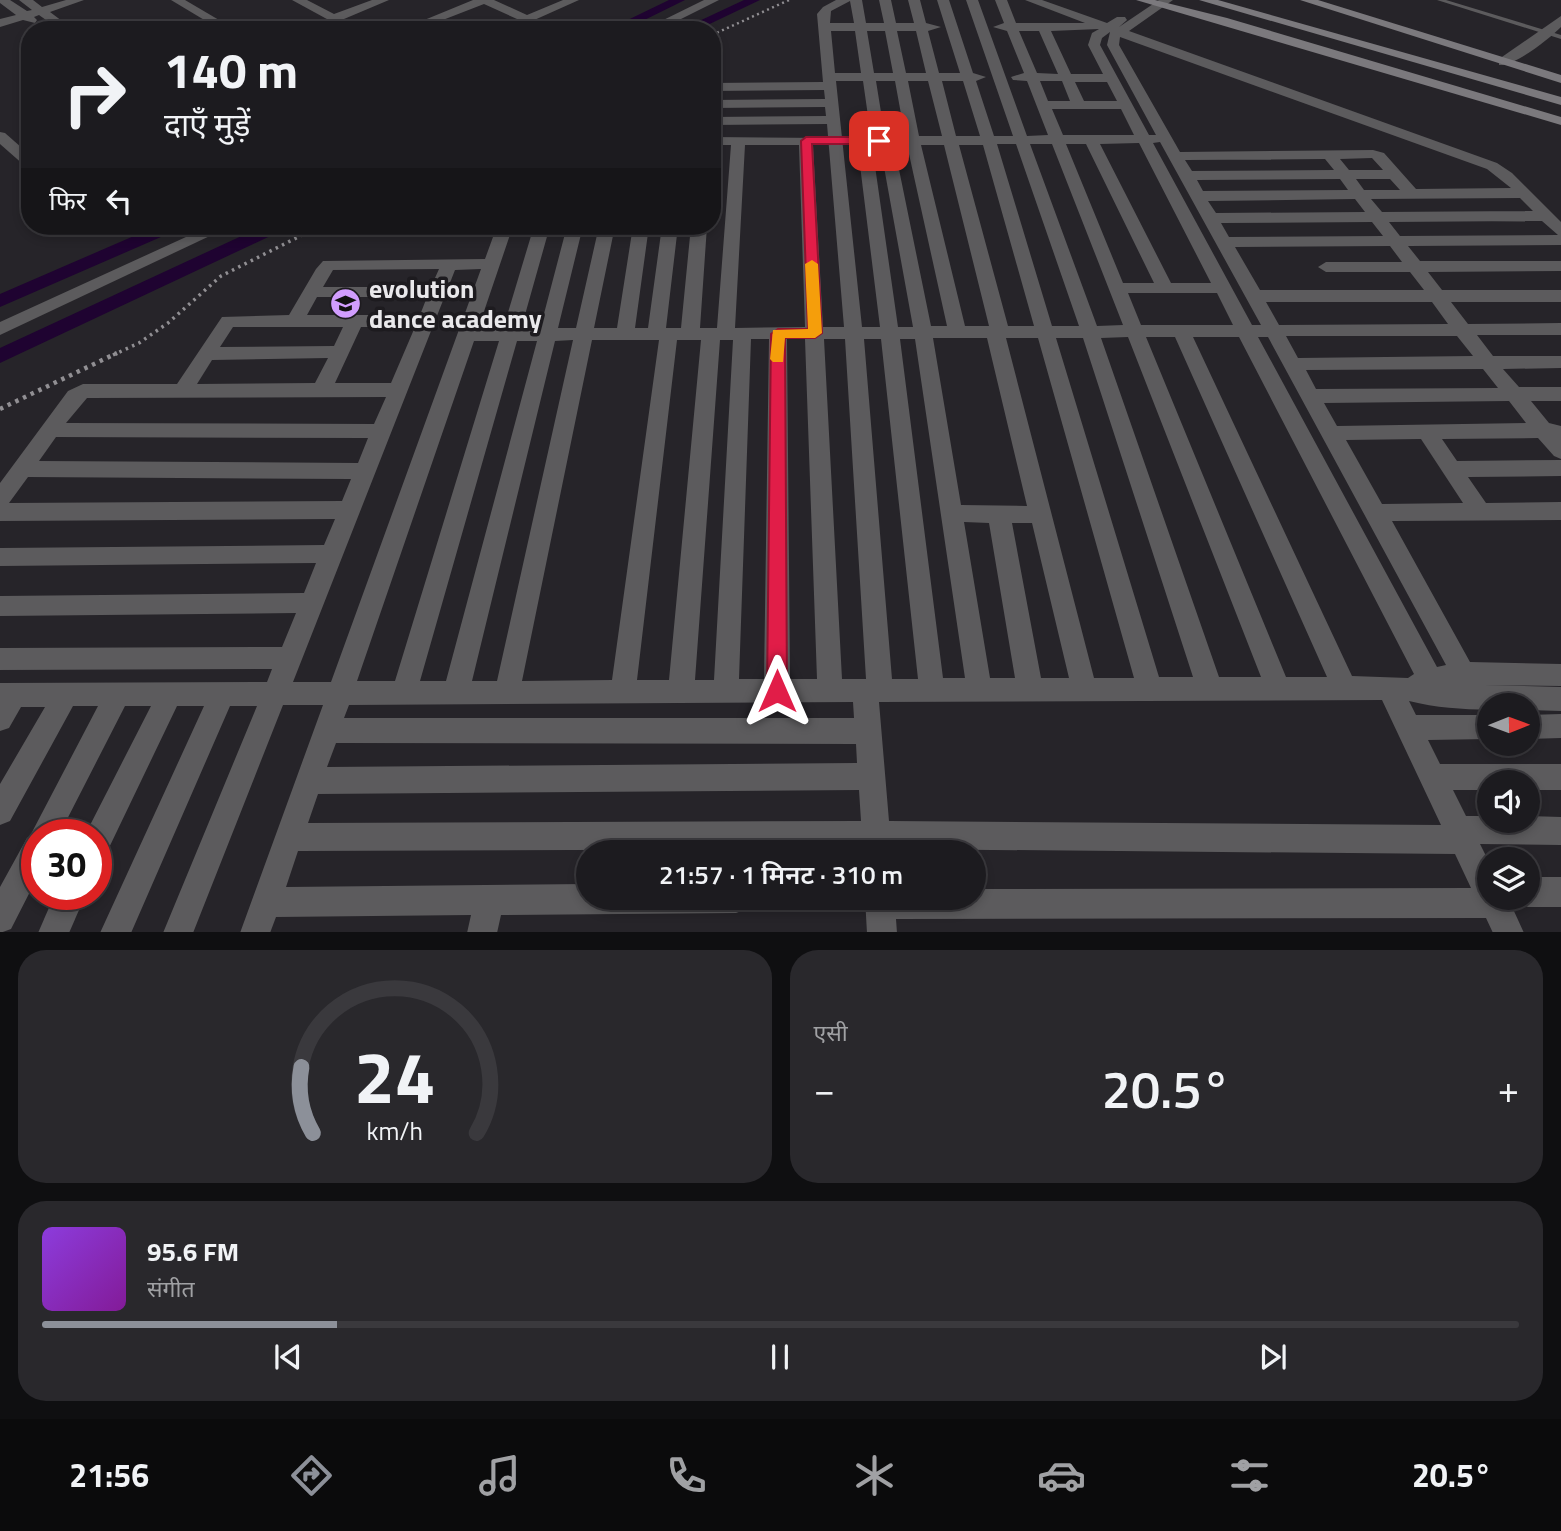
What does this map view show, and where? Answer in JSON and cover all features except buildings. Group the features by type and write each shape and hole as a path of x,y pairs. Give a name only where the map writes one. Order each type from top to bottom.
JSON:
{"main road":[{"path":"1205,0 1561,101"},
{"path":"1306,0 1507,59 1561,72"},
{"path":"1326,0 1561,79"},
{"path":"1156,3 1561,121"}],"street":[{"path":"3,0 32,21"},
{"path":"25,0 55,21"},
{"path":"0,23 78,0"},
{"path":"177,0 214,21"},
{"path":"298,0 340,21"},
{"path":"334,18 383,0"},
{"path":"429,21 484,0 527,19"},
{"path":"522,21 573,0"},
{"path":"668,21 713,0"},
{"path":"845,0 824,11 854,333 873,690 868,731 876,840"},
{"path":"856,0 869,77 890,333 932,690"},
{"path":"885,0 913,141 958,333"},
{"path":"914,0 1084,689"},
{"path":"943,0 967,27 1000,77 1090,332 1210,689"},
{"path":"972,0 967,27 968,77 1150,689"},
{"path":"1001,0 1278,688"},
{"path":"1031,0 1492,166 1507,176 1561,231"},
{"path":"1156,3 1093,40 1436,688"},
{"path":"1507,59 1548,33 1561,20"},
{"path":"825,27 1115,29"},
{"path":"1043,27 1079,105"},
{"path":"1115,29 1113,45 1332,433 1477,699"},
{"path":"721,87 869,77 1111,78"},
{"path":"721,104 833,103"},
{"path":"1043,105 1126,105"},
{"path":"721,121 835,120"},
{"path":"0,136 21,155"},
{"path":"721,141 1144,139 1171,147 1376,154 1412,194"},
{"path":"1091,140 1165,288"},
{"path":"721,225 738,141"},
{"path":"806,141 830,691"},
{"path":"876,141 923,333 979,690"},
{"path":"1329,154 1513,394 1552,430 1561,451"},
{"path":"1187,176 1396,174"},
{"path":"1198,196 1524,193"},
{"path":"1210,218 1546,216"},
{"path":"0,329 204,235"},
{"path":"256,932 502,235"},
{"path":"404,693 539,235"},
{"path":"456,693 550,335 573,235"},
{"path":"507,692 605,235"},
{"path":"625,334 640,235"},
{"path":"672,235 699,334 726,691"},
{"path":"681,692 699,334 699,235"},
{"path":"623,692 719,235"},
{"path":"1224,242 1561,240"},
{"path":"1310,241 1345,296"},
{"path":"295,321 324,269 333,264 491,264"},
{"path":"178,932 448,267 452,264"},
{"path":"1326,267 1561,266"},
{"path":"1118,288 1224,288"},
{"path":"311,292 438,292"},
{"path":"1255,296 1561,296"},
{"path":"183,390 228,321 426,321"},
{"path":"322,390 355,321"},
{"path":"466,335 1561,329"},
{"path":"1181,331 1345,688"},
{"path":"777,691 778,334"},
{"path":"205,354 340,352"},
{"path":"1293,364 1561,362"},
{"path":"0,499 75,396 83,391 398,390"},
{"path":"1311,396 1561,394"},
{"path":"50,430 381,431"},
{"path":"1332,433 1552,430"},
{"path":"1426,431 1480,512"},
{"path":"1452,469 1561,468"},
{"path":"22,469 365,471"},
{"path":"0,512 349,510"},
{"path":"1376,513 1561,511"},
{"path":"951,513 1041,515"},
{"path":"999,514 1030,690"},
{"path":"0,557 331,554"},
{"path":"0,606 311,603"},
{"path":"0,659 288,658"},
{"path":"1436,688 1465,676 1561,675"},
{"path":"1398,688 1408,728 1477,868"},
{"path":"0,719 7,695 1436,688 1477,699"},
{"path":"52,819 118,694"},
{"path":"108,819 170,694"},
{"path":"116,932 222,694"},
{"path":"0,811 66,695"},
{"path":"1540,699 1561,699"},
{"path":"1540,727 1561,726"},
{"path":"1408,728 1477,727"},
{"path":"327,730 868,731"},
{"path":"309,781 872,776"},
{"path":"1433,777 1561,776"},
{"path":"986,842 1561,831"},
{"path":"289,837 576,840"},
{"path":"0,918 21,879"},
{"path":"1540,892 1561,892"},
{"path":"881,911 1477,896"},
{"path":"266,902 576,899"},
{"path":"482,932 489,900"},
{"path":"53,932 64,910"},
{"path":"1498,910 1509,932"}],"lane":[{"path":"1440,0 1561,37"}],"path":[{"path":"721,32 789,0"},
{"path":"0,409 139,343 168,323 220,276 302,235"}],"waterway":[{"path":"633,21 679,0"},
{"path":"706,21 754,0"},
{"path":"0,301 150,235"},
{"path":"0,356 258,235"}],"slow traffic":[{"path":"778,359 778,334 815,333 812,264"}],"place":[{"name":"evolution dance academy","path":"346,303"}],"route":[{"path":"777,691 778,334 815,333 806,141 879,141"}]}
